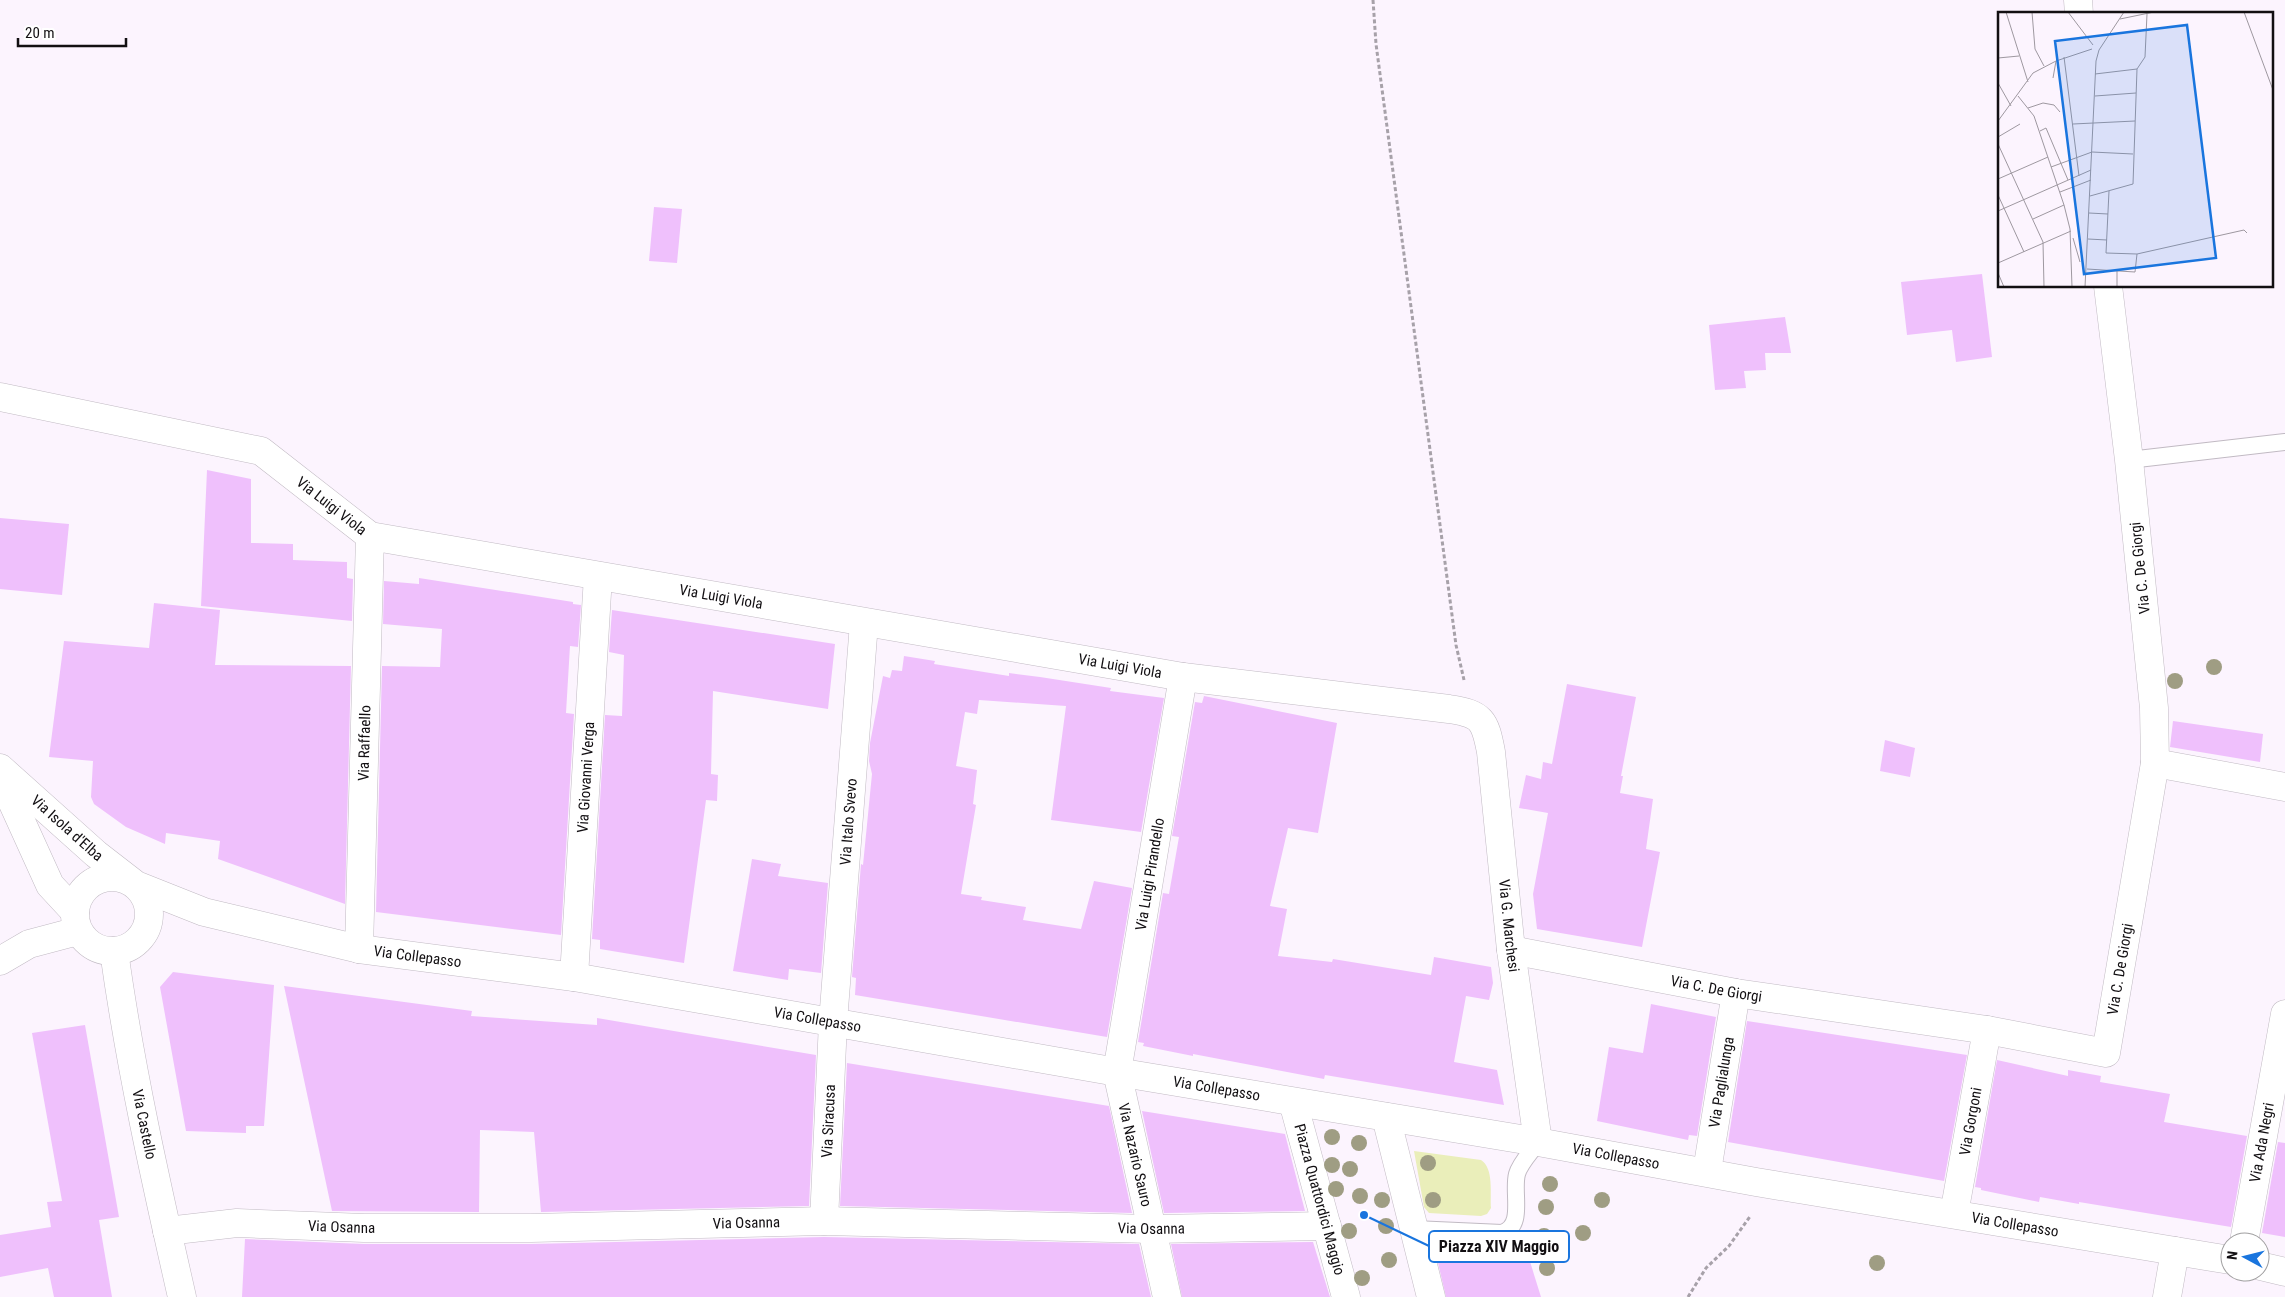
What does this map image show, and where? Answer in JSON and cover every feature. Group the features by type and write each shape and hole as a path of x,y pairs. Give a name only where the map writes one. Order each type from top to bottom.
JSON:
{"street":[{"name":"Via C. De Giorgi","path":"1512,950 1736,993 1987,1030 2106,1053 2155,763 2154,708 2129,460 2108,288"},
{"name":"Via Luigi Viola","path":"0,398 261,451 370,536 1183,677 1449,709 1474,714"},
{"name":"Via Raffaello","path":"359,949 370,536"},
{"name":"Via Giovanni Verga","path":"574,977 598,576"},
{"name":"Via Italo Svevo","path":"833,1022 864,623"},
{"name":"Via Luigi Pirandello","path":"1117,1072 1183,677"},
{"name":"Via G. Marchesi","path":"1474,714 1482,720 1487,730 1491,752 1512,950 1538,1142"},
{"path":"2155,763 2285,787"},
{"name":"Via Isola d'Elba","path":"0,768 96,854 136,885"},
{"name":"Via Isola d'Elba","path":"0,775 50,885 76,921"},
{"path":"110,876 123,878 136,885 144,894 148,906 149,919 145,931 137,942 126,948 114,951 93,947 76,921 78,898 86,887 97,879 110,876"},
{"name":"Via Collepasso","path":"136,885 204,912 359,949 574,977 1117,1072 1538,1142 1756,1182 2220,1258"},
{"name":"Via Collepasso","path":"145,931 173,918 204,912"},
{"path":"0,961 29,944 76,921"},
{"name":"Via Castello","path":"114,951 125,1022 182,1297"},
{"name":"Via Paglialunga","path":"1707,1172 1736,993"},
{"name":"Via Ada Negri","path":"2246,1232 2285,1014"},
{"name":"Via Siracusa","path":"824,1221 833,1022"},
{"name":"Via Gorgoni","path":"1954,1214 1987,1030"},
{"name":"Via Nazario Sauro","path":"1117,1072 1167,1297"},
{"name":"Piazza Quattordici Maggio","path":"1293,1102 1346,1297"},
{"path":"1386,1117 1431,1297"},
{"name":"Via Osanna","path":"167,1231 237,1222 364,1228 531,1228 824,1221 1152,1228 1327,1226"},
{"path":"2167,1297 2175,1251"},
{"path":"2270,1268 2285,1272"}],"lane":[{"path":"2129,460 2285,442"},
{"path":"1414,1229 1502,1233 1509,1231 1514,1224 1517,1173 1538,1142"}],"path":[{"path":"1372,0 1376,44 1456,645 1474,714"},
{"path":"1688,1297 1706,1268 1729,1246 1755,1209 1756,1182"}],"green space":[{"path":"1414,1151 1481,1160 1490,1175 1491,1208 1487,1214 1481,1216 1429,1213 1424,1207"}],"building":[{"path":"654,207 682,209 677,263 649,261"},
{"path":"1982,274 1992,357 1956,362 1952,330 1907,335 1901,282"},
{"path":"1785,317 1791,353 1765,353 1766,370 1744,371 1746,388 1715,390 1709,325"},
{"path":"207,470 251,479 251,543 293,544 293,560 347,562 347,578 353,579 352,621 201,606"},
{"path":"0,518 69,524 62,595 0,589"},
{"path":"419,578 573,602 573,604 581,605 578,647 570,646 566,713 574,714 561,935 376,912 382,666 440,667 442,629 383,624 384,581 419,584"},
{"path":"154,603 220,610 215,665 351,666 345,904 218,859 220,841 166,833 165,844 126,827 94,804 91,797 93,761 49,757 64,641 149,648"},
{"path":"612,610 835,644 828,709 713,691 711,774 718,775 717,801 706,800 684,963 600,949 600,940 592,939 605,715 622,716 624,655 609,652"},
{"path":"904,656 935,661 934,664 1009,676 1009,673 1040,677 1111,688 1110,691 1164,698 1141,832 1051,820 1066,706 979,700 977,714 965,712 956,766 977,770 973,804 976,805 961,894 982,897 981,900 1026,907 1023,920 1081,929 1094,881 1132,888 1107,1037 855,995 856,978 852,977 861,864 863,865 872,774 869,761 870,743 883,676 890,678 892,670 902,671"},
{"path":"1567,684 1636,697 1621,776 1623,776 1620,793 1653,799 1646,849 1660,852 1642,947 1537,929 1533,894 1548,813 1519,808 1526,775 1541,779 1543,762 1552,764"},
{"path":"1204,696 1337,723 1318,833 1288,828 1270,906 1287,909 1278,956 1332,962 1333,959 1431,975 1434,957 1491,967 1493,983 1489,1000 1466,996 1454,1062 1497,1070 1504,1105 1325,1075 1324,1079 1193,1054 1193,1056 1143,1046 1144,1043 1138,1042 1163,893 1169,894 1179,837 1172,836 1195,702 1202,703"},
{"path":"2173,721 2263,734 2260,762 2170,747"},
{"path":"1885,740 1915,748 1910,777 1880,771"},
{"path":"752,859 781,864 778,876 828,883 821,973 789,969 788,980 733,971"},
{"path":"173,972 274,985 264,1126 246,1126 246,1133 186,1131 160,987"},
{"path":"284,986 472,1011 471,1016 597,1025 597,1018 816,1055 809,1206 541,1212 534,1132 480,1130 479,1212 332,1211"},
{"path":"1651,1004 1716,1017 1697,1136 1689,1135 1688,1140 1597,1121 1609,1047 1643,1053"},
{"path":"1747,1021 1967,1055 1944,1181 1728,1142"},
{"path":"85,1025 119,1217 99,1220 112,1297 54,1297 48,1268 0,1277 0,1235 51,1227 47,1202 62,1201 32,1033"},
{"path":"1997,1060 2068,1076 2068,1070 2101,1076 2100,1082 2170,1094 2164,1122 2247,1136 2231,1227 2079,1202 2079,1204 2040,1197 2039,1202 1981,1190 1981,1188 1975,1187"},
{"path":"847,1063 1109,1106 1132,1213 840,1206"},
{"path":"1142,1111 1285,1134 1305,1211 1164,1213"},
{"path":"2278,1142 2285,1143 2285,1237 2270,1234 2270,1232 2262,1232"},
{"path":"824,1237 1139,1244 1151,1297 242,1297 245,1239 364,1244 531,1244"},
{"path":"1313,1242 1330,1297 1182,1297 1171,1244"},
{"path":"1435,1250 1527,1252 1541,1297 1446,1297"}],"place":[{"name":"Piazza XIV Maggio","path":"1364,1215"}]}
